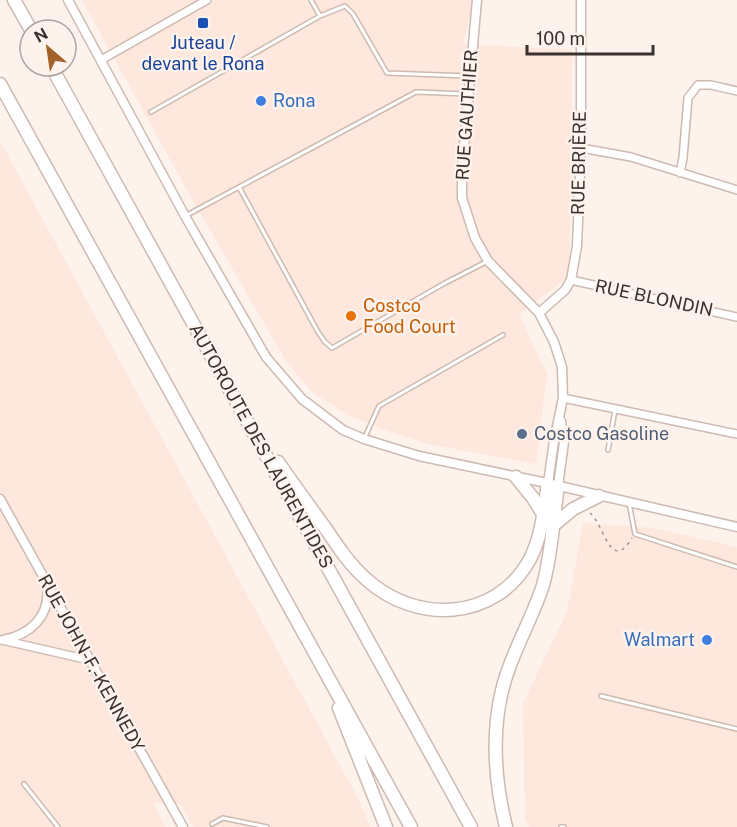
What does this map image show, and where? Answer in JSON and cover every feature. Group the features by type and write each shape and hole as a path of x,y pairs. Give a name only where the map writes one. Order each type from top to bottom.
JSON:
{"highway":[{"path":"14,0 24,18"},
{"name":"AUTOROUTE DES LAURENTIDES","path":"58,78 471,827"},
{"path":"0,84 411,827"},
{"path":"245,416 352,565 381,591 406,604 430,610 452,610 476,604 495,595 513,581 526,565 537,541 553,485"},
{"path":"516,477 543,514"},
{"path":"506,827 496,761 496,731 500,696 509,666 543,585 554,525 553,485"},
{"path":"554,525 573,509 599,496"},
{"path":"321,663 386,827"}],"street":[{"path":"68,0 185,216 266,357 302,399 343,430 419,456 737,527"},
{"path":"101,60 205,0"},
{"name":"RUE GAUTHIER","path":"477,0 462,168 462,198 475,238 488,261 539,313 554,342 562,368 563,398 554,441 553,485"},
{"name":"RUE BRIÈRE","path":"572,280 577,246 581,148 581,0"},
{"path":"680,173 688,98 698,85 711,85 737,91"},
{"path":"581,148 631,158 737,190"},
{"path":"539,313 565,290 572,280"},
{"name":"RUE BLONDIN","path":"572,280 737,316"},
{"path":"563,398 737,434"},
{"name":"RUE JOHN-F.-KENNEDY","path":"0,499 183,827"},
{"path":"1,640 24,633 42,616 47,605 46,582"},
{"path":"1,640 89,660"}],"lane":[{"path":"310,0 320,16"},
{"path":"151,112 320,16 345,6 348,7 387,72 469,76"},
{"path":"185,216 416,92 468,94"},
{"path":"239,187 318,332 332,348 488,261"},
{"path":"364,439 378,406 503,335"},
{"path":"608,450 615,408"},
{"path":"629,502 635,534 737,567"},
{"path":"601,696 737,729"},
{"path":"24,784 58,827"},
{"path":"212,824 222,818 267,827"}],"path":[{"path":"584,509 599,521 610,548 614,550 626,548 635,534"}],"shaded area":[{"path":"82,0 474,0 463,44 572,50 570,250 566,279 519,314 547,374 536,464 428,444 349,416 312,392 287,363 188,192"},
{"path":"0,141 360,802 370,827 193,827 180,804 153,802 165,827 0,827"},
{"path":"583,523 653,528 737,547 737,827 529,827 525,817 523,703 567,612"}],"place":[{"name":"Juteau / devant le Rona","path":"203,23"},
{"name":"Rona","path":"261,101"},
{"name":"Costco Food Court","path":"351,316"},
{"name":"Costco Gasoline","path":"522,434"},
{"name":"Walmart","path":"707,640"}]}
